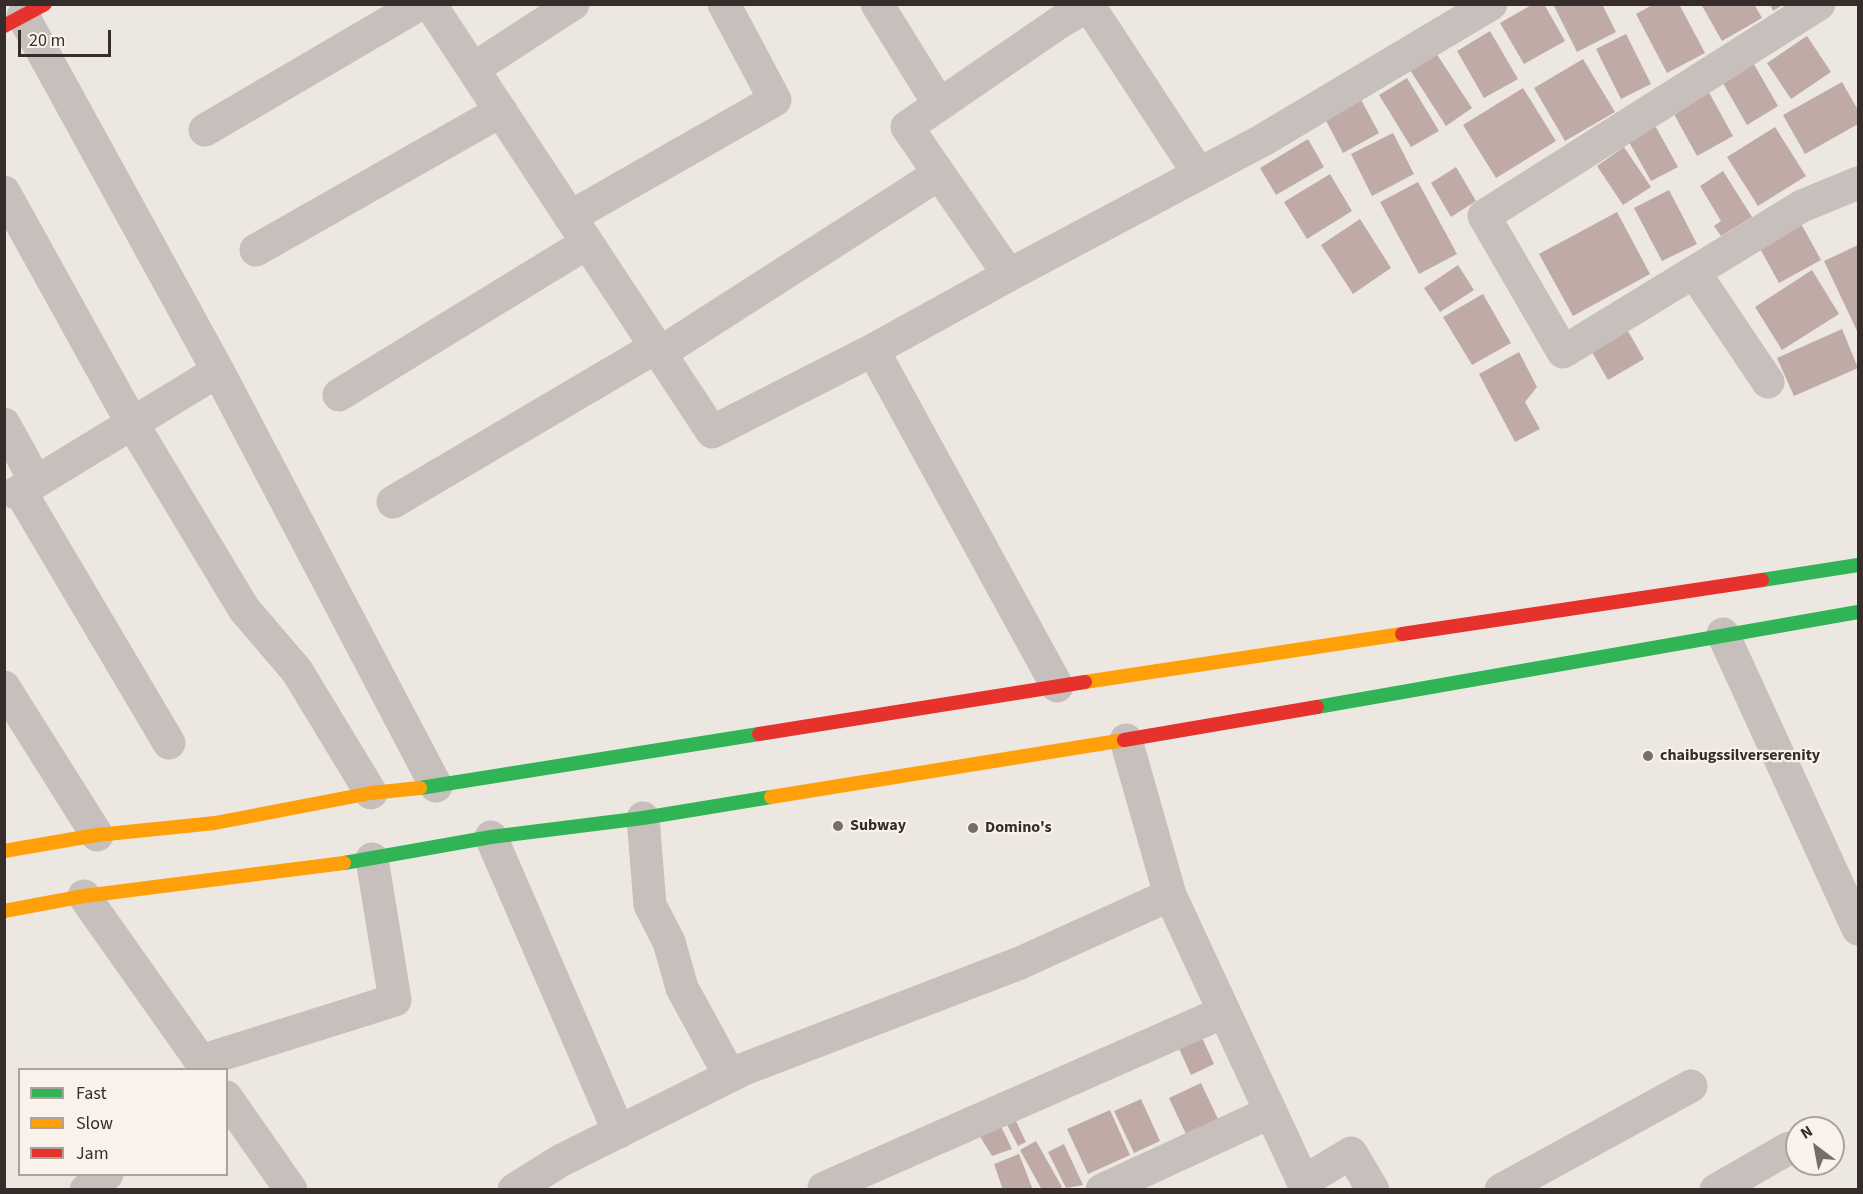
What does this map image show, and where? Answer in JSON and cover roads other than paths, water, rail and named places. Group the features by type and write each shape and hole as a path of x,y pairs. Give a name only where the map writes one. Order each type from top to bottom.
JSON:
{"street":[{"path":"473,69 573,4"},
{"path":"339,395 579,230 775,100 724,4"},
{"path":"877,4 939,104"},
{"path":"205,129 436,7 473,69 712,432 873,350 1009,274 1263,140 1491,4"},
{"path":"1819,4 1484,216 1563,352 1802,206 1858,183"},
{"path":"1009,274 907,127 1055,13 1090,5 1199,174"},
{"path":"24,16 218,371 436,786"},
{"path":"256,250 501,111"},
{"path":"393,502 658,350 939,174"},
{"path":"4,192 132,423 244,609 297,671 371,793"},
{"path":"1694,272 1768,382"},
{"path":"873,350 1057,686"},
{"path":"20,491 218,371"},
{"path":"4,424 20,491 169,743"},
{"path":"4,852 97,835 216,823 371,793 436,786 1057,686 1858,564"},
{"path":"4,911 84,896 372,859 491,837 644,818 1126,740 1858,612"},
{"path":"1724,634 1858,929"},
{"path":"4,687 97,835"},
{"path":"1126,740 1170,895 1305,1186 1351,1153 1373,1190"},
{"path":"644,818 650,905 669,942 682,988 730,1076"},
{"path":"491,837 619,1132"},
{"path":"84,896 204,1065 395,1000 372,859"},
{"path":"514,1190 560,1161 730,1076 1020,963 1170,895"},
{"path":"824,1188 1224,1012"},
{"path":"1501,1190 1691,1086"},
{"path":"228,1100 284,1187"},
{"path":"1102,1190 1271,1112"},
{"path":"1716,1190 1785,1150"},
{"path":"86,1190 104,1176"}],"place":[{"name":"chaibugssilverserenity","path":"1648,756"},
{"name":"Subway","path":"838,826"},
{"name":"Domino's","path":"973,828"}]}
